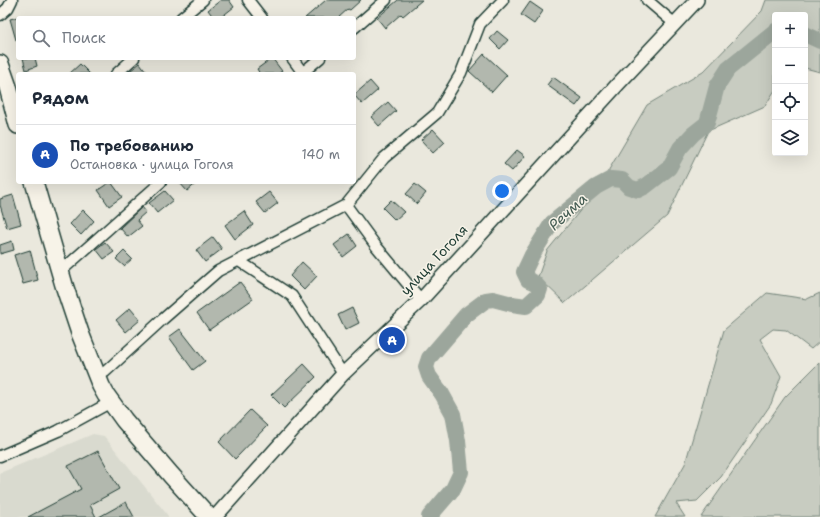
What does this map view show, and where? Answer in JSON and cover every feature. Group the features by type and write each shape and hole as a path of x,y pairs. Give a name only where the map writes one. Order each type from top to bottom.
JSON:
{"main road":[{"path":"0,64 16,117"},
{"path":"35,184 60,272 79,328 106,395 129,426 209,517"}],"street":[{"path":"0,15 8,8 12,0"},
{"path":"183,16 203,0"},
{"path":"248,0 260,16"},
{"path":"356,26 386,0"},
{"path":"98,377 218,272 346,205 384,158 437,113 461,72 480,24 503,0"},
{"path":"647,0 675,24"},
{"name":"улица Гоголя","path":"215,517 343,374 421,300 697,0"},
{"path":"118,72 132,60"},
{"path":"293,60 301,72"},
{"path":"303,72 318,60"},
{"path":"60,272 159,184"},
{"path":"346,205 376,246 421,300"},
{"path":"239,261 292,296 343,374"},
{"path":"0,456 58,431 111,402"}],"shaded area":[{"path":"766,0 820,0 820,72 808,69 808,12 772,12 772,95 765,106 708,131 667,216 565,303 538,277 547,251 597,190 647,105 703,72 762,11"},
{"path":"767,293 807,299 820,293 820,341 811,349 786,330 773,329 760,339 781,376 771,404 721,477 697,501 676,503 685,517 655,517 685,464 724,330"},
{"path":"820,362 820,517 701,517 785,397"},
{"path":"93,434 104,436 169,517 0,517 0,473"}],"building":[{"path":"221,0 229,0 234,7 223,16 212,16 208,10"},
{"path":"326,0 361,0 350,10 348,9 340,16 307,16"},
{"path":"398,0 422,0 403,16 401,14 385,28 377,18"},
{"path":"530,2 543,11 534,24 521,15"},
{"path":"16,18 16,40 10,19"},
{"path":"497,31 508,40 500,49 490,39"},
{"path":"484,54 507,75 492,92 469,71"},
{"path":"24,60 36,60 37,66 26,70"},
{"path":"269,60 274,60 282,71 259,72 257,69"},
{"path":"140,63 146,71 145,72 129,72"},
{"path":"80,64 88,72 71,72"},
{"path":"553,77 582,98 576,106 547,85"},
{"path":"370,81 378,90 362,104 356,97 356,93"},
{"path":"388,102 396,111 379,126 371,117"},
{"path":"433,129 445,142 433,153 421,140"},
{"path":"517,150 525,156 512,171 504,164"},
{"path":"107,184 112,184 122,197 109,206 98,190"},
{"path":"181,184 196,184 187,191"},
{"path":"415,184 426,193 417,204 406,194"},
{"path":"165,191 173,200 157,213 149,203"},
{"path":"269,192 278,203 265,213 256,202"},
{"path":"13,195 21,224 7,228 0,205 0,199"},
{"path":"391,200 404,212 395,220 383,208"},
{"path":"142,207 146,212 137,220 142,226 128,237 120,228"},
{"path":"83,210 94,221 81,235 70,224"},
{"path":"244,211 253,225 235,239 225,225"},
{"path":"349,234 357,246 343,257 334,245"},
{"path":"213,237 222,249 205,262 196,250"},
{"path":"12,241 14,250 0,254 0,245"},
{"path":"105,242 114,252 104,259 96,249"},
{"path":"30,250 38,280 23,284 14,255"},
{"path":"124,251 132,259 124,266 116,259"},
{"path":"302,262 317,276 304,290 290,276"},
{"path":"240,282 253,299 209,330 197,313"},
{"path":"130,308 140,320 126,332 116,320"},
{"path":"352,308 359,323 345,330 338,315"},
{"path":"180,329 205,361 193,370 169,337"},
{"path":"304,364 316,377 284,408 271,395"},
{"path":"250,410 267,426 235,459 219,442"},
{"path":"98,451 119,489 90,505 96,517 28,517 81,489 68,466"},
{"path":"126,502 134,517 99,517"}],"waterway":[{"name":"Речма","path":"429,517 453,489 461,472 458,441 453,414 442,394 429,376 426,367 429,358 466,315 486,300 493,299 526,306 538,295 540,289 535,283 528,280 524,272 532,255 552,223 596,187 611,179 622,180 629,187 638,190 646,186 669,168 680,148 693,134 707,123 717,86 728,69 772,33"},
{"name":"Речма","path":"808,35 820,41"}],"place":[{"name":"По требованию","path":"392,340"}]}
